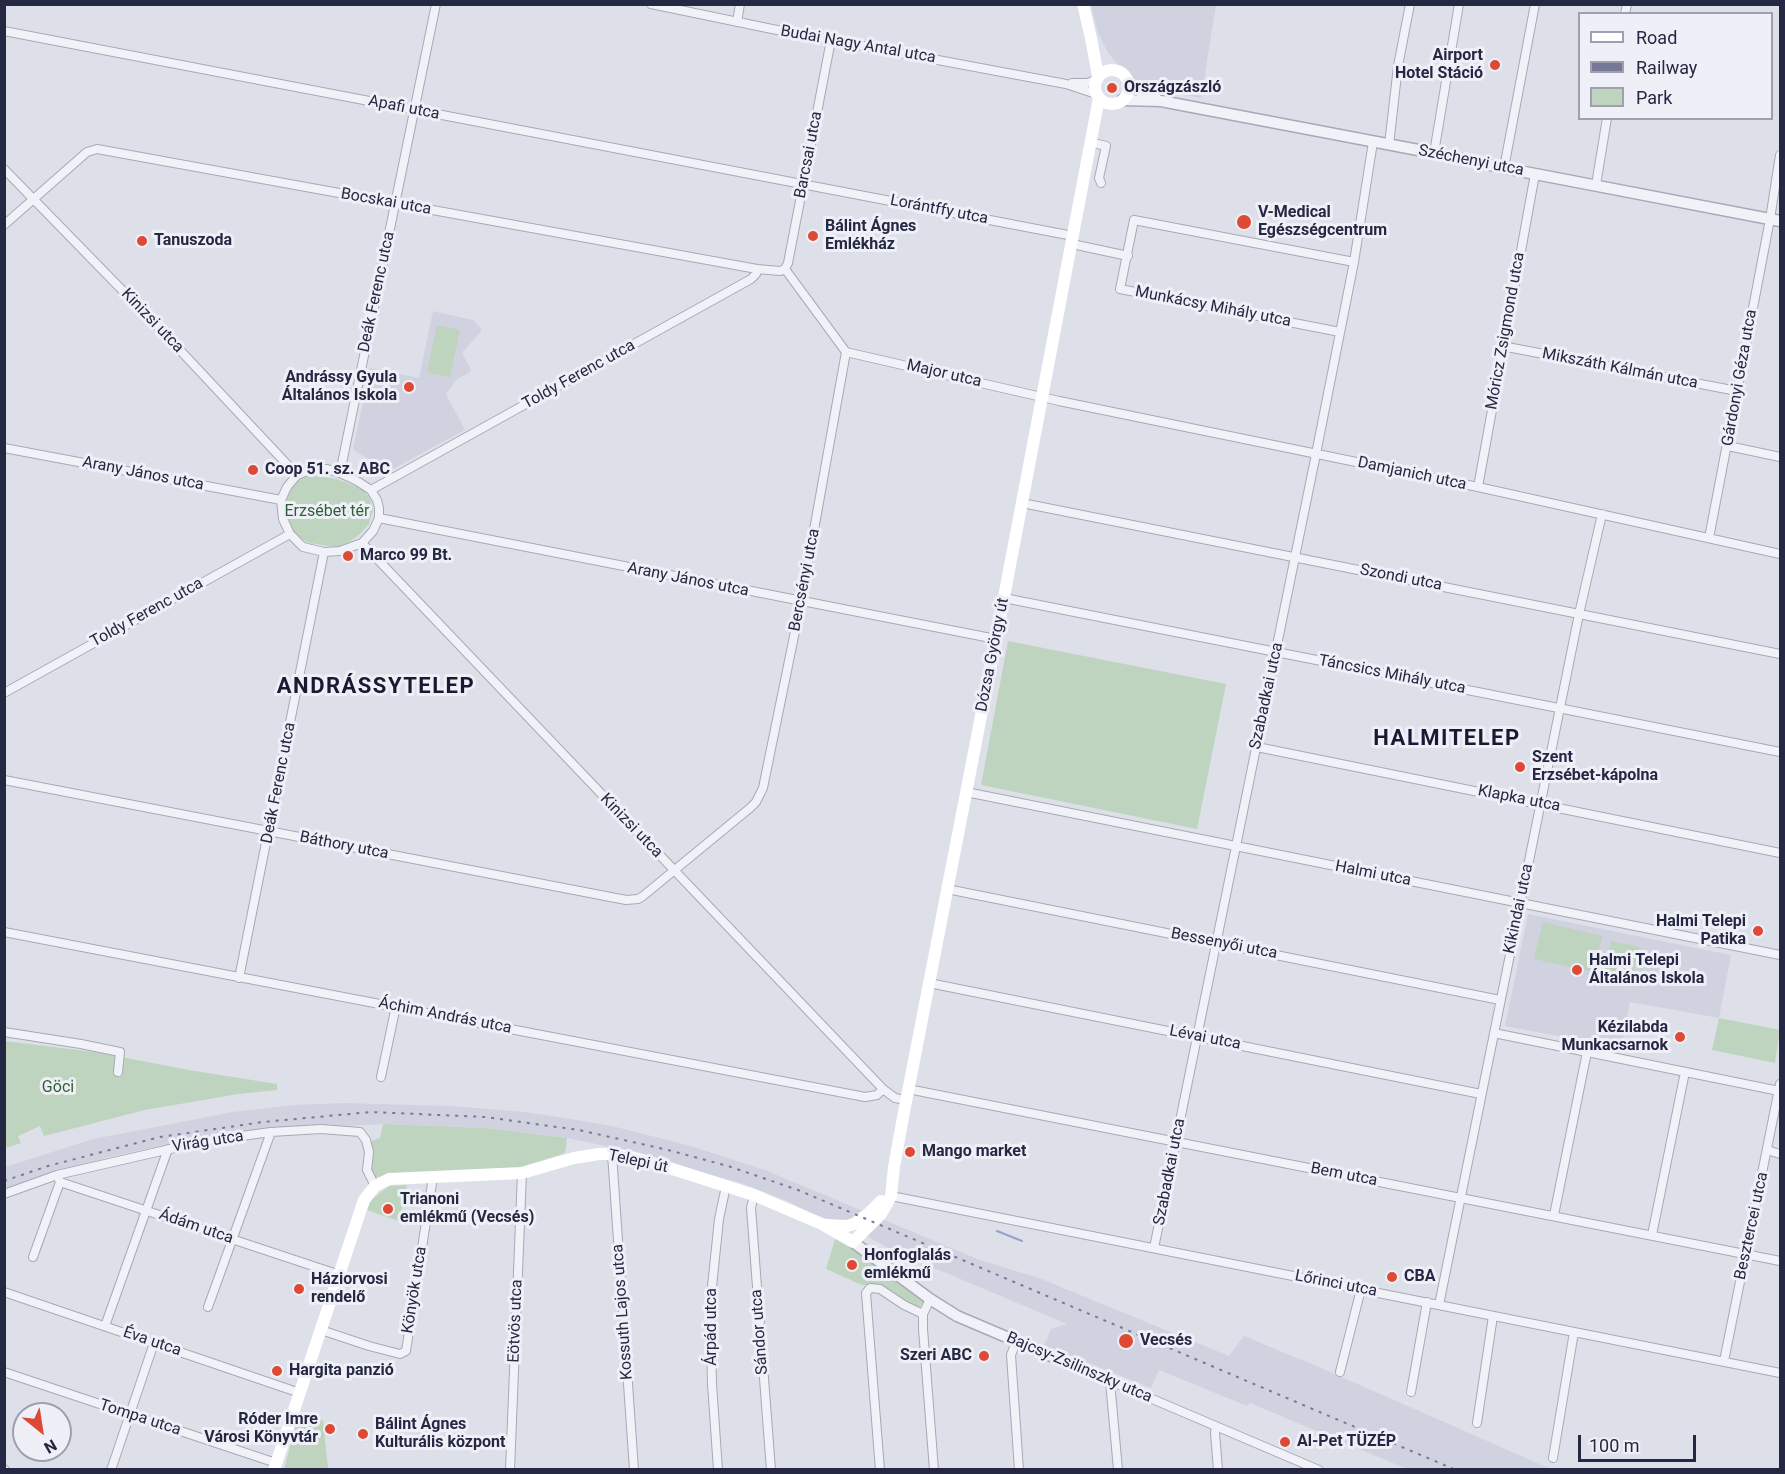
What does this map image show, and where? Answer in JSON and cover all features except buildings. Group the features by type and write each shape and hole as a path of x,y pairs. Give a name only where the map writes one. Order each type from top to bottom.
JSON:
{"main road":[{"path":"1083,4 1091,38 1097,78 1095,85 1097,96 1106,103 1117,102 1128,92 1128,81 1122,73 1106,70 1097,78"},
{"path":"1091,38 1111,70"},
{"name":"Dózsa György út","path":"854,1242 881,1214 891,1196 907,1094 1097,112 1097,96"},
{"name":"Dózsa György út","path":"1091,139 1117,102"},
{"name":"Telepi út","path":"375,1186 397,1178 522,1173 574,1158 612,1154 663,1166 754,1195 822,1224 854,1242"},
{"name":"Dózsa György út","path":"854,1224 868,1215 881,1201 894,1167"},
{"path":"275,1466 360,1214 367,1195 375,1186"},
{"path":"822,1224 847,1226 854,1224 852,1235 854,1242"}],"street":[{"name":"Deák Ferenc utca","path":"340,474 436,4"},
{"name":"Budai Nagy Antal utca","path":"651,4 1065,84 1097,96"},
{"path":"737,22 740,4"},
{"path":"1389,145 1398,66 1410,4"},
{"path":"1434,153 1459,4"},
{"path":"1504,168 1535,4"},
{"name":"Apafi utca","path":"4,31 804,183"},
{"name":"Barcsai utca","path":"785,269 831,40"},
{"name":"Budai Nagy Antal utca","path":"1065,84 1087,82 1097,78"},
{"name":"Széchenyi utca","path":"1129,86 1161,100 1775,220"},
{"name":"Széchenyi utca","path":"1117,102 1161,100"},
{"path":"1596,185 1607,120"},
{"path":"1091,139 1106,146 1099,178 1101,183"},
{"name":"Szabadkai utca","path":"1154,1248 1316,454 1354,262 1373,142"},
{"name":"Bocskai utca","path":"4,225 87,152 97,149 757,269"},
{"name":"Gárdonyi Géza utca","path":"1709,538 1737,391 1775,220 1780,155"},
{"name":"Kinizsi utca","path":"4,169 163,332 297,475"},
{"name":"Móricz Zsigmond utca","path":"1478,487 1535,174"},
{"name":"Lorántffy utca","path":"804,183 1072,240 1128,256"},
{"path":"1128,256 1134,220 1354,262"},
{"name":"Munkácsy Mihály utca","path":"1128,256 1120,289 1340,332"},
{"path":"757,269 780,271 785,269 846,352"},
{"name":"Toldy Ferenc utca","path":"371,490 751,279 757,269"},
{"name":"Mikszáth Kálmán utca","path":"1502,346 1737,391"},
{"name":"Major utca","path":"846,352 1042,397"},
{"name":"Bercsényi utca","path":"674,870 750,808 760,796 763,788 801,602 846,352"},
{"name":"Damjanich utca","path":"1042,397 1478,487 1780,554"},
{"path":"1728,446 1780,457"},
{"name":"Arany János utca","path":"4,448 281,500"},
{"path":"312,469 327,469 340,474 371,490 377,500 379,518 373,531 362,543 340,551 324,552 303,547 290,534 283,519 281,500 287,487 297,475 312,469"},
{"name":"Szondi utca","path":"1022,503 1780,654"},
{"name":"Kikindai utca","path":"1439,1305 1579,614 1602,514"},
{"name":"Arany János utca","path":"379,518 996,639"},
{"name":"Toldy Ferenc utca","path":"4,693 290,534"},
{"name":"Kinizsi utca","path":"362,543 883,1089 895,1098 907,1094"},
{"name":"Deák Ferenc utca","path":"239,978 324,552"},
{"name":"Táncsics Mihály utca","path":"1004,598 1780,752"},
{"name":"Klapka utca","path":"1257,747 1780,853"},
{"name":"Báthory utca","path":"4,780 626,900 638,899 674,870"},
{"name":"Halmi utca","path":"966,792 1780,955"},
{"name":"Bessenyői utca","path":"947,889 1500,1000"},
{"name":"Áchim András utca","path":"4,932 865,1097 877,1095 883,1089"},
{"name":"Lévai utca","path":"929,983 1481,1094"},
{"path":"381,1077 396,1006"},
{"path":"4,1032 120,1052 118,1072"},
{"path":"1494,1033 1685,1072 1780,1088"},
{"path":"1554,1215 1587,1052"},
{"path":"1653,1235 1685,1072"},
{"name":"Besztercei utca","path":"1724,1361 1780,1088"},
{"name":"Bem utca","path":"907,1094 1176,1142 1780,1261"},
{"name":"Virág utca","path":"4,1194 205,1141 271,1132 321,1129 360,1132 366,1140 369,1152 367,1170 375,1186"},
{"path":"208,1307 271,1132"},
{"path":"105,1326 168,1149"},
{"path":"1767,1150 1780,1154"},
{"name":"Kossuth Lajos utca","path":"612,1154 634,1470"},
{"name":"Eötvös utca","path":"510,1470 522,1173"},
{"name":"Könyök utca","path":"321,1330 400,1354 406,1351 433,1177"},
{"path":"33,1257 59,1178"},
{"name":"Ádám utca","path":"59,1178 232,1240 340,1275"},
{"name":"Árpád utca","path":"718,1470 712,1384 710,1306 719,1220 726,1186"},
{"name":"Sándor utca","path":"754,1195 751,1208 771,1470"},
{"name":"Lőrinci utca","path":"891,1196 1780,1373"},
{"name":"Bajcsy-Zsilinszky utca","path":"854,1242 930,1299 957,1316 1216,1426 1305,1467 1318,1470"},
{"path":"880,1470 866,1293 870,1288 880,1288 904,1305 923,1314"},
{"path":"1340,1372 1361,1289"},
{"name":"Éva utca","path":"4,1292 300,1393"},
{"path":"930,1299 923,1314 924,1356 934,1470"},
{"path":"1411,1392 1427,1302"},
{"path":"1477,1423 1493,1316"},
{"path":"1553,1458 1574,1332"},
{"path":"1016,1342 1011,1355 1019,1470"},
{"path":"111,1470 154,1343"},
{"name":"Tompa utca","path":"4,1372 275,1466"},
{"path":"1110,1381 1118,1470"},
{"path":"1216,1426 1218,1470"}],"shaded area":[{"path":"1091,5 1216,5 1201,98 1139,87 1129,73 1108,53 1098,33"},
{"name":"Andrássy Gyula Általános Iskola","path":"433,311 473,320 482,330 462,353 471,370 457,379 446,394 465,430 389,471 353,450 370,368 419,378"},
{"name":"Halmi Telepi Általános Iskola","path":"1528,914 1731,955 1719,1018 1630,1002 1621,1048 1505,1026"},
{"path":"344,1103 450,1106 525,1112 616,1127 691,1146 765,1170 980,1260 1039,1278 1229,1356 1244,1336 1247,1337 1551,1469 1407,1469 1250,1403 1247,1406 1159,1370 1151,1388 1044,1345 1051,1329 1067,1324 894,1251 839,1221 819,1217 741,1183 611,1147 567,1138 485,1128 383,1124 283,1129 220,1135 109,1157 5,1189 5,1167 93,1139 233,1112 294,1105"}],"green space":[{"path":"437,325 460,330 450,377 427,372"},
{"name":"Erzsébet tér","path":"311,475 337,479 362,489 370,498 373,510 369,524 349,542 337,547 309,543 290,529 285,506 289,492 297,481"},
{"path":"1008,641 1226,684 1197,829 981,785"},
{"path":"1543,922 1602,936 1594,972 1534,959"},
{"path":"1611,941 1639,947 1632,981 1604,975"},
{"path":"1719,1018 1780,1030 1775,1063 1712,1050"},
{"name":"Göci","path":"4,1041 95,1052 277,1084 277,1090 238,1094 145,1110 44,1136 40,1126 18,1136 21,1143 5,1148"},
{"path":"383,1124 485,1128 567,1138 565,1153 515,1169 378,1177 370,1182 365,1176 369,1142 380,1138"},
{"path":"407,1185 399,1221 367,1210 371,1200 389,1186"},
{"path":"836,1236 923,1300 923,1303 918,1308 900,1299 881,1285 862,1285 826,1269"},
{"path":"297,1418 323,1420 328,1468 284,1470"}],"waterway":[{"path":"997,1231 1022,1241"}],"railway":[{"path":"4,1181 48,1166 160,1137 263,1122 371,1112 485,1117 579,1130 728,1166 798,1190 1456,1470"}],"place":[{"name":"Airport Hotel Stáció","path":"1495,65"},
{"name":"Országzászló","path":"1112,88"},
{"name":"V-Medical Egészségcentrum","path":"1244,222"},
{"name":"Bálint Ágnes Emlékház","path":"813,236"},
{"name":"Tanuszoda","path":"142,241"},
{"name":"Andrássy Gyula Általános Iskola","path":"409,387"},
{"name":"Coop 51. sz. ABC","path":"253,470"},
{"name":"Marco 99 Bt.","path":"348,556"},
{"name":"Szent Erzsébet-kápolna","path":"1520,767"},
{"name":"Halmi Telepi Patika","path":"1758,931"},
{"name":"Halmi Telepi Általános Iskola","path":"1577,970"},
{"name":"Kézilabda Munkacsarnok","path":"1680,1037"},
{"name":"Mango market","path":"910,1152"},
{"name":"Trianoni emlékmű (Vecsés)","path":"388,1209"},
{"name":"Honfoglalás emlékmű","path":"852,1265"},
{"name":"CBA","path":"1392,1277"},
{"name":"Háziorvosi rendelő","path":"299,1289"},
{"name":"Vecsés","path":"1126,1341"},
{"name":"Szeri ABC","path":"984,1356"},
{"name":"Hargita panzió","path":"277,1371"},
{"name":"Róder Imre Városi Könyvtár","path":"330,1429"},
{"name":"Bálint Ágnes Kulturális központ","path":"363,1434"},
{"name":"Al-Pet TÜZÉP","path":"1285,1442"}],"district":[{"name":"ANDRÁSSYTELEP","path":"376,687"},
{"name":"HALMITELEP","path":"1447,739"}]}
